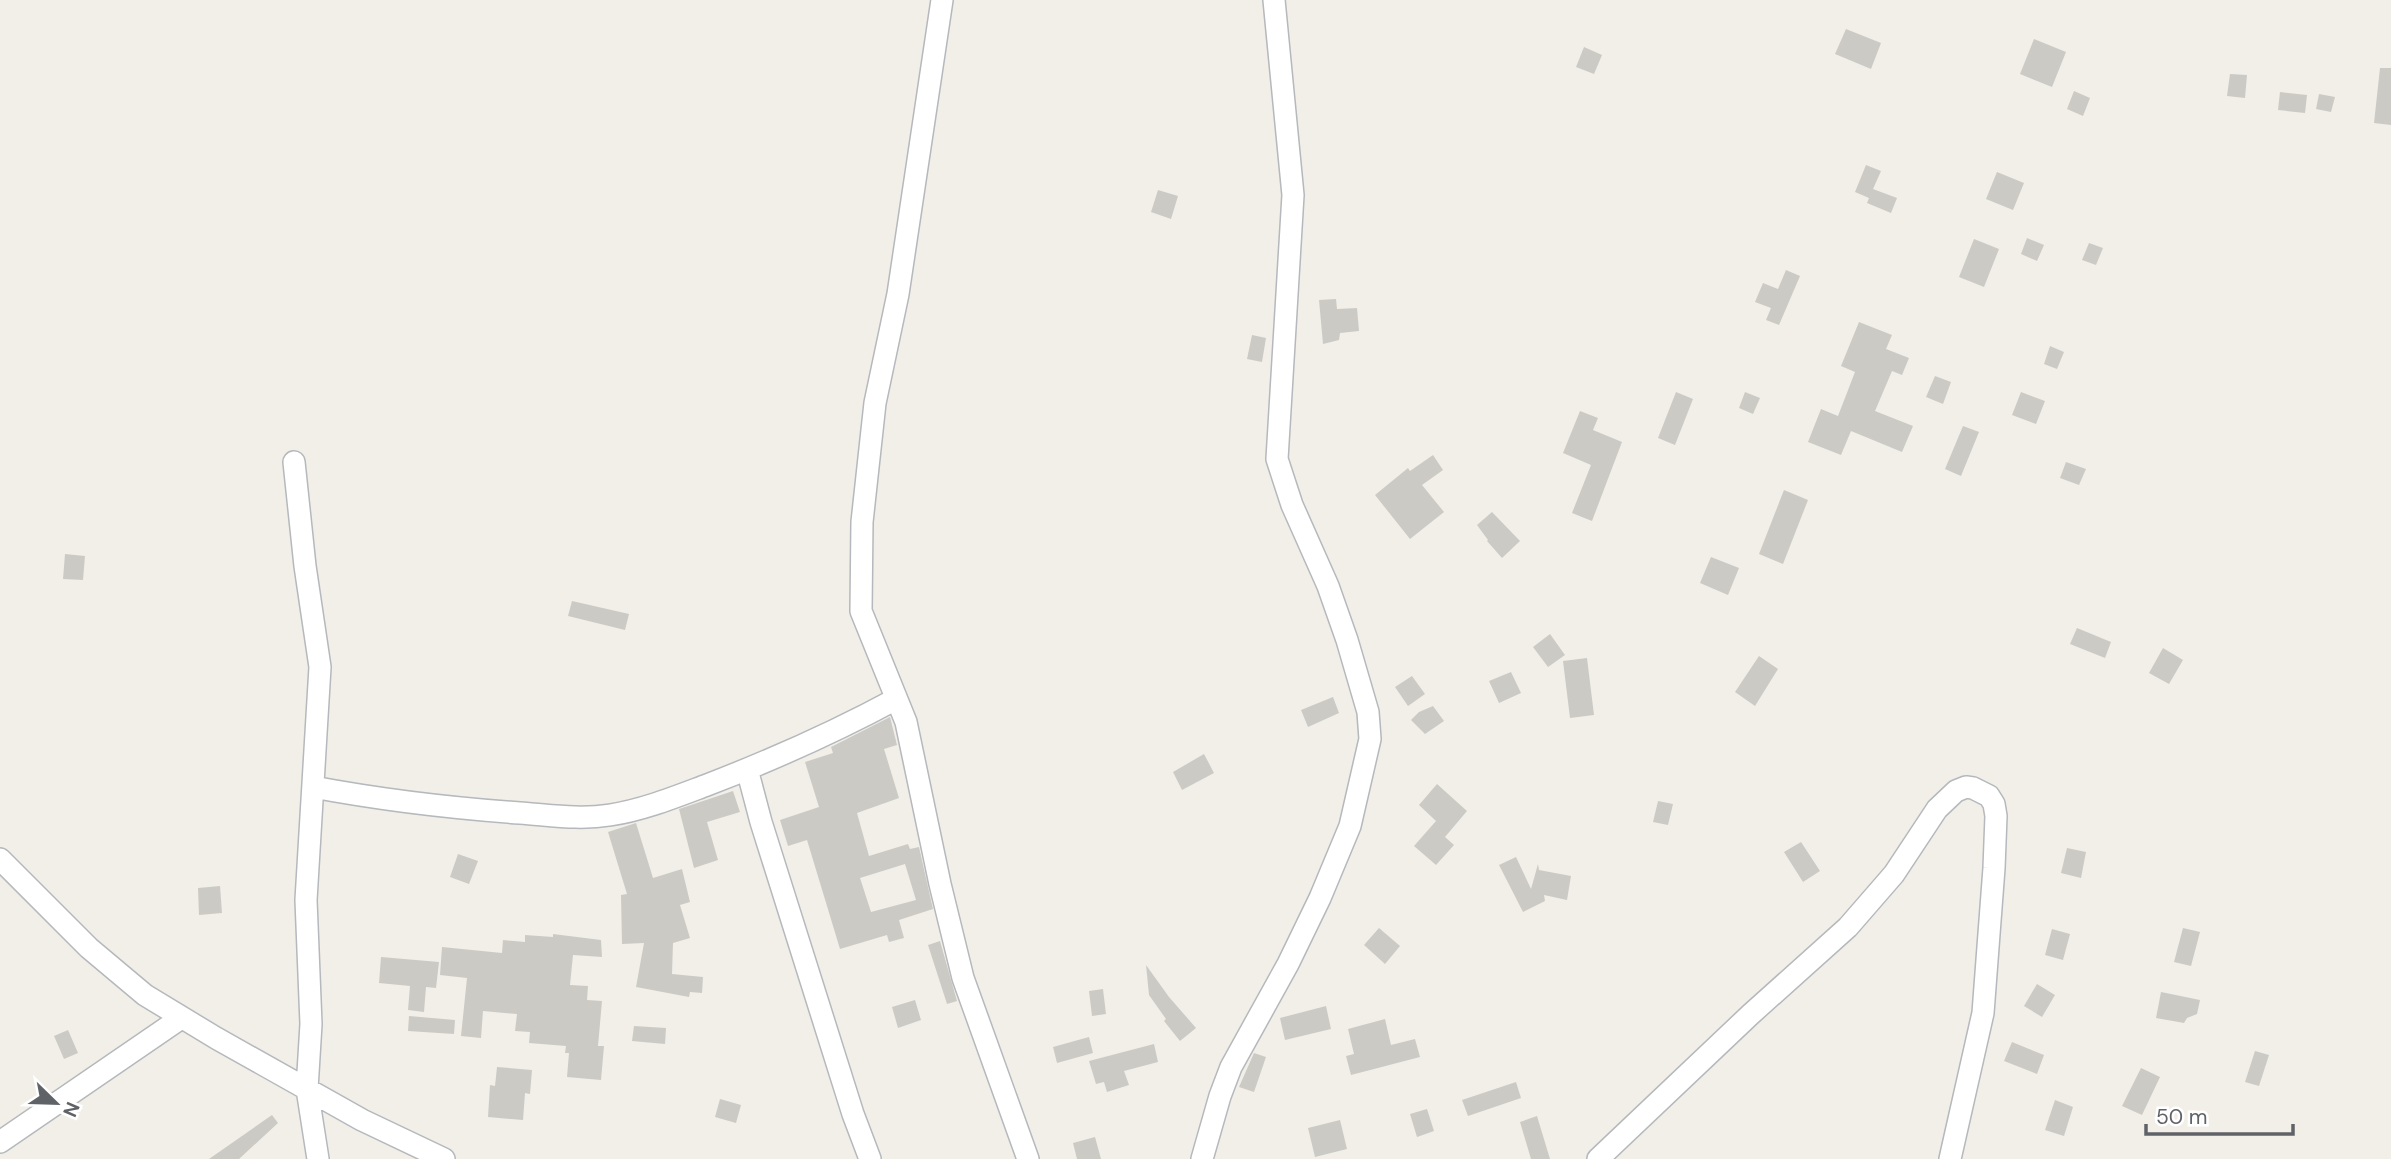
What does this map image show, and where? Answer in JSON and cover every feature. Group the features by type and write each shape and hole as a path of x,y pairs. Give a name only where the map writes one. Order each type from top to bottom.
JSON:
{"street":[{"path":"942,0 898,294 875,403 862,523 861,611 906,722 963,978 1028,1159"},
{"path":"1202,1159 1231,1067 1289,964 1350,826 1370,739 1368,712 1347,640 1328,586 1289,496 1277,459 1293,195 1274,0"},
{"path":"294,462 305,566 320,667 306,900 311,1024 307,1089 318,1159"},
{"path":"313,788 425,806 557,818 632,811 747,769 826,736 896,699"},
{"path":"747,769 761,822 853,1114 870,1159"},
{"path":"1598,1159 1751,1014 1849,927 1894,874 1937,809 1956,792 1973,788 1989,796 1996,816 1986,992 1950,1159"},
{"path":"0,859 89,948 145,995 362,1120 443,1159"},
{"path":"0,1142 181,1018"}],"building":[{"path":"1846,29 1881,43 1871,69 1835,54"},
{"path":"2034,39 2066,52 2052,87 2020,74"},
{"path":"1584,47 1602,55 1594,74 1576,67"},
{"path":"2380,68 2391,68 2391,125 2374,123"},
{"path":"2230,74 2247,75 2245,98 2227,96"},
{"path":"2074,91 2090,98 2083,116 2067,109"},
{"path":"2280,92 2307,95 2305,113 2278,110"},
{"path":"2319,94 2335,97 2331,112 2316,109"},
{"path":"1866,165 1881,171 1873,189 1897,198 1891,213 1867,203 1869,198 1855,192"},
{"path":"1997,172 2024,183 2013,210 1986,199"},
{"path":"1158,190 1178,196 1171,219 1151,212"},
{"path":"2027,238 2044,245 2037,261 2021,254"},
{"path":"1974,239 1999,249 1984,287 1959,277"},
{"path":"2089,243 2103,248 2096,265 2082,260"},
{"path":"1786,270 1800,276 1779,325 1766,320 1771,308 1755,302 1763,283 1778,289"},
{"path":"1336,299 1337,309 1357,308 1359,331 1340,333 1339,340 1323,344 1319,300"},
{"path":"1859,322 1892,335 1886,349 1909,358 1902,375 1892,371 1875,411 1913,426 1902,452 1851,431 1841,455 1808,442 1821,409 1838,416 1855,372 1841,366"},
{"path":"1252,335 1266,338 1262,362 1247,359"},
{"path":"2050,346 2064,352 2057,369 2044,364"},
{"path":"1935,376 1951,382 1943,404 1926,397"},
{"path":"1676,392 1693,399 1675,445 1658,438"},
{"path":"1745,392 1760,398 1753,414 1739,408"},
{"path":"2021,392 2045,401 2036,424 2012,415"},
{"path":"1580,411 1598,418 1593,430 1622,442 1592,521 1572,513 1591,465 1563,453"},
{"path":"1963,426 1979,432 1961,476 1945,469"},
{"path":"1433,455 1443,470 1422,485 1444,512 1410,539 1375,495 1408,468 1410,471"},
{"path":"2066,462 2086,469 2079,485 2060,478"},
{"path":"1784,490 1808,500 1783,564 1759,554"},
{"path":"1492,512 1520,541 1502,558 1477,525"},
{"path":"65,554 85,556 83,580 63,579"},
{"path":"1711,557 1739,568 1728,595 1700,583"},
{"path":"572,601 629,614 625,630 568,616"},
{"path":"2077,628 2111,642 2105,658 2070,644"},
{"path":"1550,634 1565,655 1548,667 1533,647"},
{"path":"2163,648 2183,660 2169,684 2149,673"},
{"path":"1759,656 1778,669 1755,706 1735,692"},
{"path":"1587,658 1594,715 1570,718 1563,661"},
{"path":"1511,672 1521,693 1499,703 1489,681"},
{"path":"1412,676 1425,694 1408,706 1395,687"},
{"path":"1333,697 1339,713 1308,727 1301,710"},
{"path":"1433,706 1444,721 1425,734 1411,720 1419,712"},
{"path":"890,717 897,745 884,749 899,798 857,813 869,856 908,844 910,849 919,847 933,909 899,920 904,938 889,942 887,935 840,949 807,840 788,846 780,820 819,807 805,762 833,753 831,747","holes":["905,864 916,900 871,912 860,878"]},
{"path":"1204,754 1214,773 1182,790 1173,772"},
{"path":"1437,784 1467,811 1445,837 1454,845 1436,865 1414,846 1436,821 1419,805"},
{"path":"733,791 740,812 707,822 718,860 694,868 679,809"},
{"path":"1658,801 1673,804 1668,825 1653,822"},
{"path":"636,823 653,878 682,869 690,902 680,905 690,938 673,943 672,974 703,977 702,993 690,992 689,997 636,987 644,943 622,944 621,895 627,894 608,832"},
{"path":"1801,842 1820,871 1803,882 1784,852"},
{"path":"2067,848 2086,852 2081,878 2061,873"},
{"path":"458,854 478,861 469,884 450,877"},
{"path":"1516,857 1531,889 1538,864 1539,870 1571,876 1567,900 1544,895 1545,901 1523,912 1499,865"},
{"path":"220,886 222,913 199,915 198,888"},
{"path":"1379,928 1400,946 1385,964 1364,945"},
{"path":"2183,928 2200,932 2191,966 2174,962"},
{"path":"2052,929 2070,934 2063,960 2045,955"},
{"path":"553,934 601,940 602,957 573,955 570,985 588,986 587,1000 602,1001 598,1046 604,1046 601,1080 567,1077 569,1053 565,1053 566,1046 529,1043 530,1032 515,1031 517,1014 483,1011 481,1038 461,1036 467,978 440,975 442,947 502,953 503,940 525,942 525,935 553,937"},
{"path":"940,941 957,1001 947,1004 928,945"},
{"path":"381,957 439,962 436,988 426,987 424,1012 408,1010 410,986 379,983"},
{"path":"1146,965 1196,1028 1180,1041 1149,995"},
{"path":"2037,984 2055,995 2042,1017 2024,1006"},
{"path":"1103,989 1106,1014 1092,1016 1089,991"},
{"path":"2161,992 2200,1000 2197,1014 2187,1018 2184,1023 2156,1018"},
{"path":"915,1000 921,1020 898,1028 892,1007"},
{"path":"1326,1006 1331,1029 1285,1040 1280,1018"},
{"path":"409,1016 455,1020 454,1034 408,1031"},
{"path":"1385,1019 1391,1045 1415,1039 1420,1057 1351,1075 1346,1056 1354,1054 1348,1029"},
{"path":"634,1026 666,1028 665,1044 632,1041"},
{"path":"68,1030 78,1053 64,1059 54,1036"},
{"path":"1089,1037 1093,1053 1057,1063 1053,1047"},
{"path":"2012,1042 2044,1055 2037,1074 2004,1061"},
{"path":"1154,1044 1158,1062 1124,1071 1129,1085 1107,1092 1104,1082 1096,1084 1089,1061"},
{"path":"2255,1051 2269,1055 2259,1086 2245,1082"},
{"path":"1254,1053 1266,1057 1254,1092 1239,1087"},
{"path":"497,1067 532,1070 530,1094 525,1093 523,1120 488,1117 490,1085 495,1086"},
{"path":"2141,1068 2160,1077 2142,1115 2122,1106"},
{"path":"1516,1082 1521,1098 1468,1116 1462,1100"},
{"path":"720,1099 741,1105 736,1123 715,1117"},
{"path":"2055,1100 2073,1107 2064,1136 2045,1130"},
{"path":"1427,1109 1434,1131 1417,1137 1410,1114"},
{"path":"272,1115 278,1123 239,1159 209,1159"},
{"path":"1537,1116 1550,1159 1531,1159 1520,1122"},
{"path":"1340,1120 1347,1149 1315,1157 1308,1128"},
{"path":"1095,1137 1101,1159 1077,1159 1073,1143"}]}
